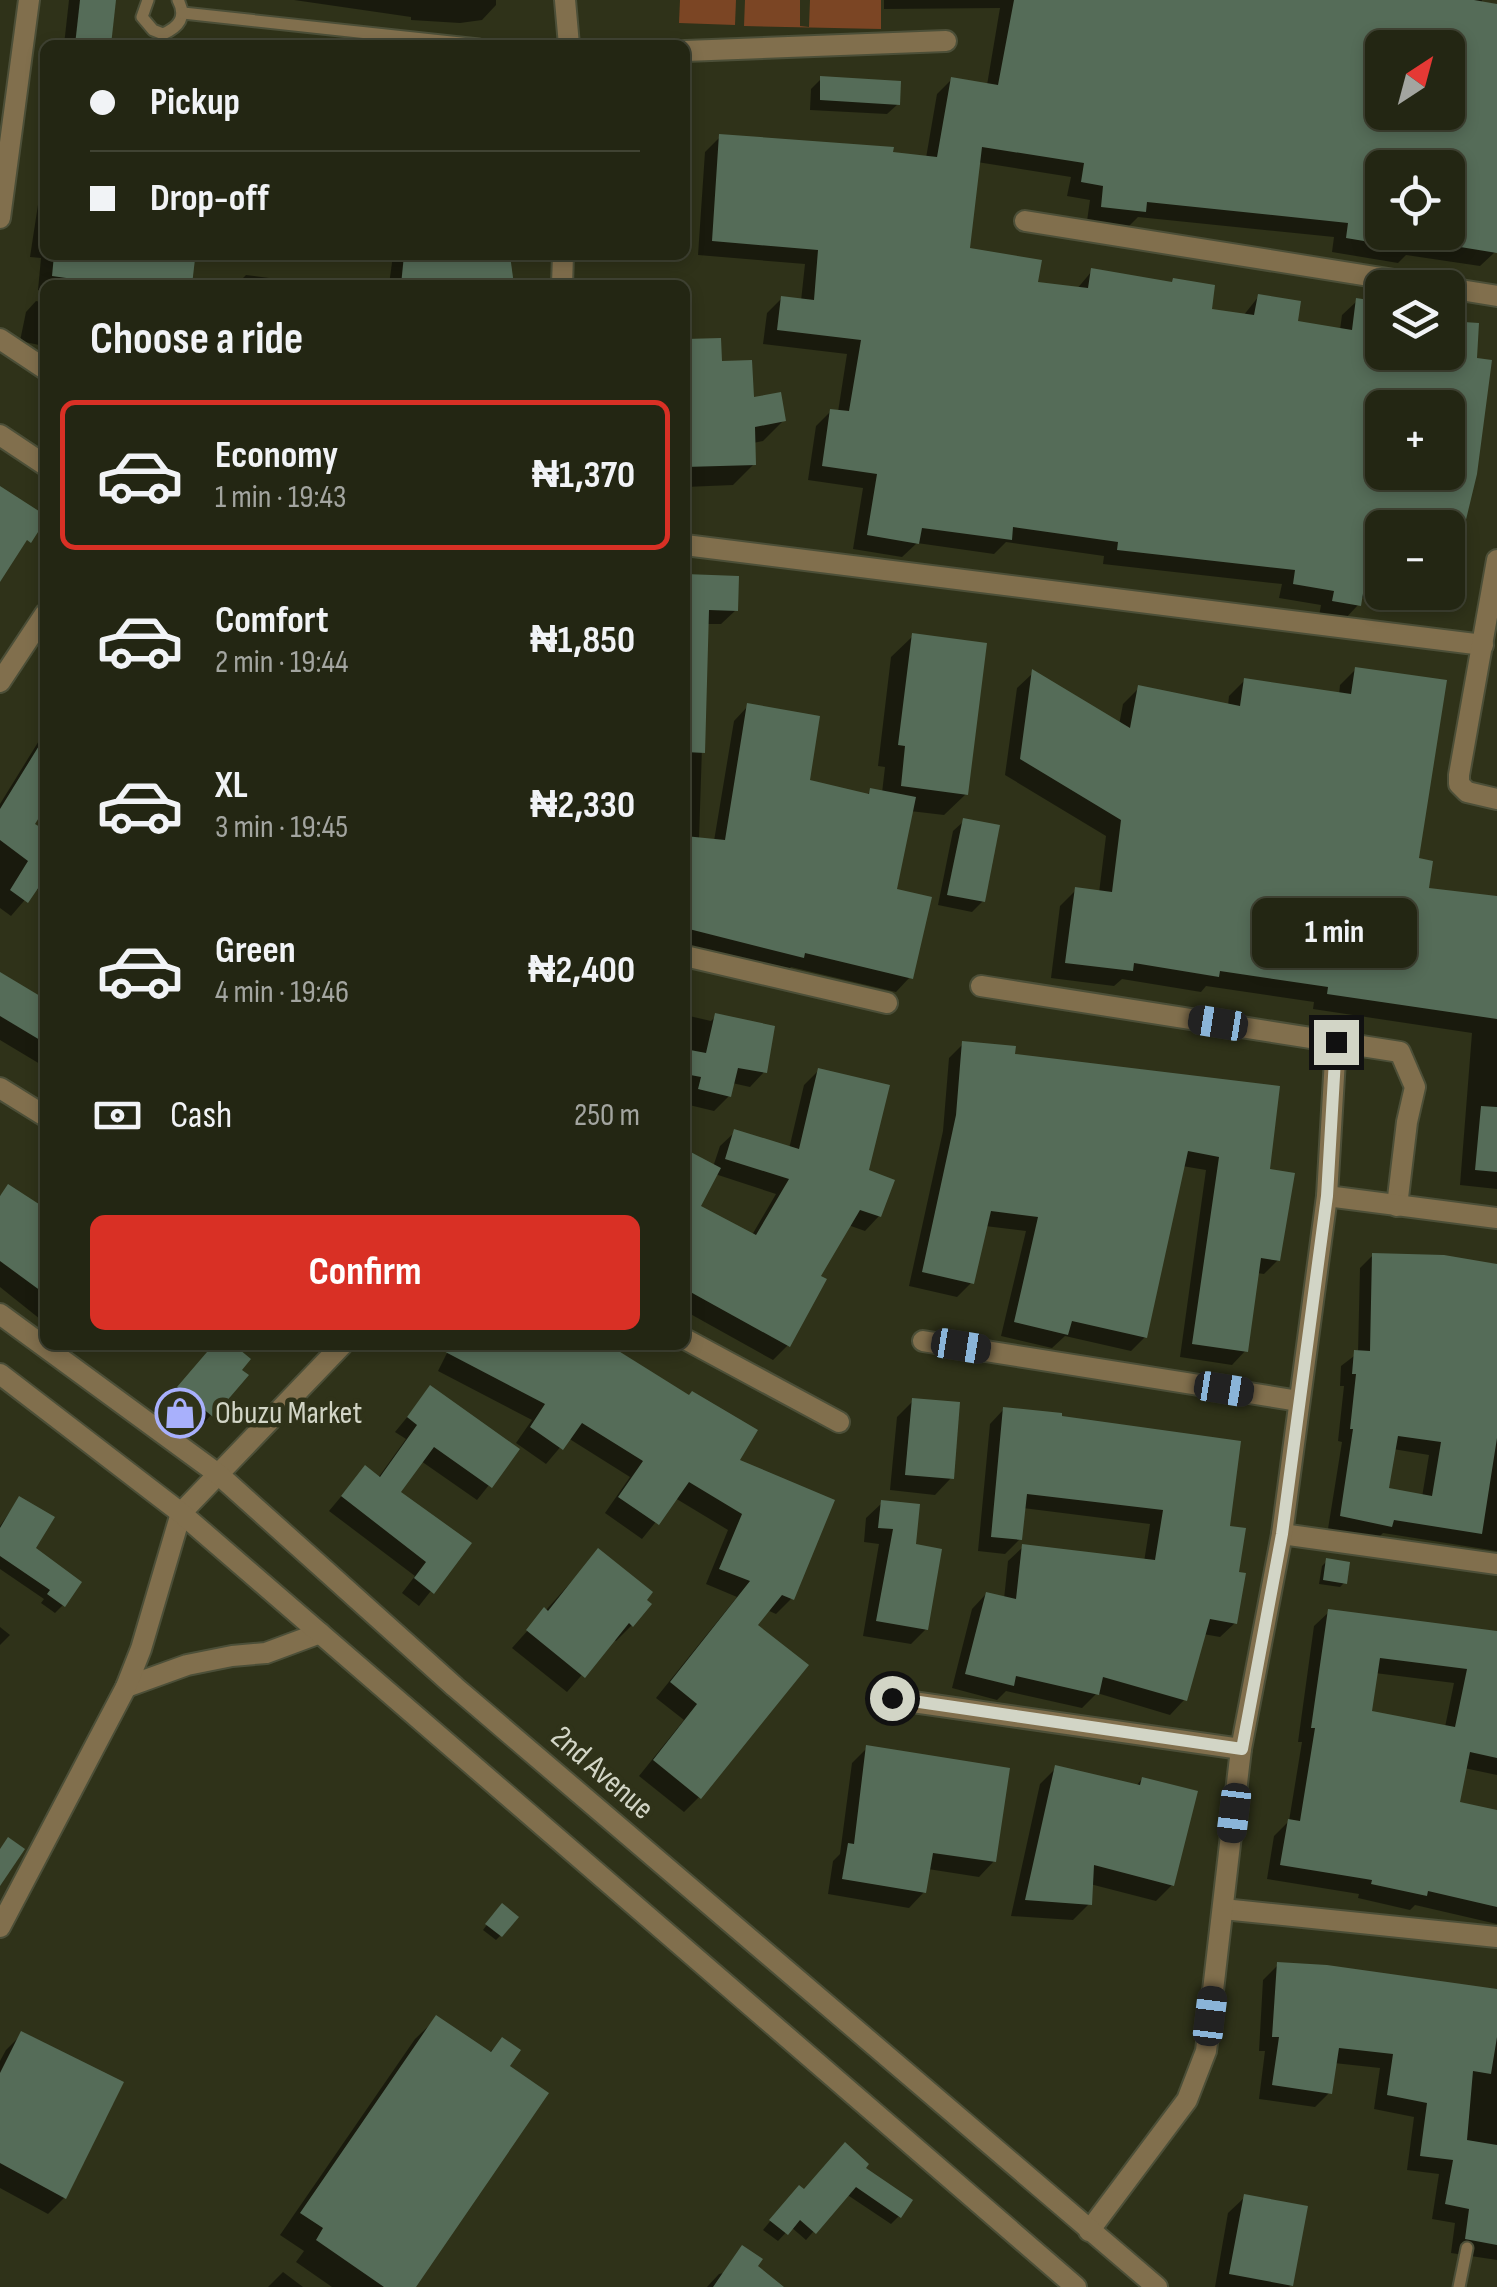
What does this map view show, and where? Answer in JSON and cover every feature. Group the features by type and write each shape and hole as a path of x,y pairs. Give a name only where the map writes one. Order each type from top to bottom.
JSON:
{"street":[{"path":"0,218 30,0"},
{"path":"565,0 569,40"},
{"path":"690,51 946,42"},
{"path":"1025,221 1365,275"},
{"path":"1465,291 1497,296"},
{"path":"0,340 40,365"},
{"path":"0,435 40,461"},
{"path":"690,546 1483,646"},
{"path":"1497,560 1459,784 1468,792 1497,799"},
{"path":"0,682 40,622"},
{"path":"690,957 887,1003"},
{"path":"981,986 1400,1052 1415,1086 1398,1206"},
{"path":"1089,2231 1186,2100 1206,2052 1242,1749 1282,1534 1327,1196 1336,1042"},
{"path":"0,1088 40,1113"},
{"path":"1327,1196 1497,1218"},
{"name":"2nd Avenue","path":"0,1314 40,1343"},
{"path":"923,1340 1299,1401"},
{"path":"690,1342 839,1422"},
{"name":"2nd Avenue","path":"49,1350 218,1474 455,1687 1157,2287"},
{"path":"0,1927 126,1687 181,1514 337,1350"},
{"path":"0,1374 181,1514 1076,2287"},
{"path":"1282,1534 1497,1564"},
{"path":"126,1687 186,1665 266,1653 320,1634"},
{"path":"892,1698 1242,1749"},
{"path":"1223,1909 1497,1936"}],"lane":[{"path":"148,0 142,17 162,34 175,28 183,13 178,0"},
{"path":"183,13 434,40"},
{"path":"1459,2287 1468,2248"}],"shaded area":[{"path":"680,0 736,0 735,25 679,23"},
{"path":"745,0 800,0 800,26 809,27 810,0 881,0 881,29 744,26"}],"building":[{"path":"80,0 116,0 112,40 76,40"},
{"path":"1014,0 1474,0 1497,4 1497,253 1465,248 1465,150 1365,150 1365,241 1346,238 1348,223 1147,202 1146,212 1101,207 1103,186 1081,182 1084,163 982,147 970,248 1042,260 1038,282 1088,288 1091,268 1172,282 1173,278 1215,285 1212,309 1254,315 1258,294 1301,301 1298,321 1352,330 1356,298 1365,299 1365,370 1465,370 1465,322 1479,323 1477,358 1492,360 1477,474 1465,524 1465,510 1365,510 1361,606 1332,601 1334,591 1293,584 1295,570 1117,550 1118,542 1013,527 1012,540 922,528 919,544 867,535 877,474 822,466 830,409 849,411 861,340 777,330 781,296 814,300 818,250 712,241 719,134 894,147 893,152 937,157 951,77 998,85"},
{"path":"820,76 901,81 900,105 820,100"},
{"path":"54,260 195,260 193,280 80,280 52,276"},
{"path":"404,260 511,260 513,280 402,280"},
{"path":"721,338 722,361 752,360 754,397 781,392 786,421 755,427 756,465 690,467 690,339"},
{"path":"0,486 40,512 40,529 31,543 27,540 0,582"},
{"path":"690,574 739,576 738,611 709,610 705,753 690,752"},
{"path":"912,633 987,643 968,795 901,786 905,746 898,745"},
{"path":"1355,667 1447,680 1419,858 1433,861 1429,888 1497,896 1497,1019 1327,994 1328,987 1220,971 1219,977 1134,963 1133,971 1065,963 1075,887 1112,892 1121,820 1020,759 1032,669 1130,728 1138,685 1240,706 1244,678 1351,694"},
{"path":"747,703 820,716 810,780 869,794 870,788 916,797 897,889 932,897 913,979 805,953 804,958 690,929 690,836 725,840"},
{"path":"40,744 40,816 35,824 40,827 40,885 28,903 10,890 28,861 0,840 0,809"},
{"path":"963,818 1000,825 985,902 947,895"},
{"path":"0,972 40,996 40,1040 0,1016"},
{"path":"715,1013 775,1026 767,1073 738,1068 731,1097 698,1089 701,1077 690,1075 690,1050 706,1053"},
{"path":"962,1041 1016,1046 1015,1054 1280,1086 1270,1169 1295,1173 1280,1261 1261,1258 1248,1352 1192,1344 1219,1157 1188,1151 1147,1338 1072,1321 1068,1335 1014,1322 1038,1217 991,1211 974,1284 922,1272 956,1115"},
{"path":"818,1068 890,1085 869,1170 895,1180 881,1217 860,1210 821,1276 827,1279 790,1347 690,1292 690,1152 721,1168 701,1206 756,1235 789,1179 725,1159 734,1129 799,1149"},
{"path":"1481,1106 1497,1107 1497,1172 1475,1170"},
{"path":"8,1184 40,1205 40,1290 0,1261 0,1196"},
{"path":"1372,1253 1444,1255 1497,1264 1497,1438 1482,1534 1394,1520 1392,1527 1340,1516 1353,1429 1354,1350 1370,1351","holes":["1398,1436 1441,1442 1432,1496 1389,1488"]},
{"path":"209,1350 240,1350 251,1359 242,1370 249,1375 213,1417 177,1387"},
{"path":"442,1350 617,1350 689,1395 692,1391 758,1430 740,1460 835,1500 794,1600 782,1595 758,1625 809,1665 701,1799 653,1760 697,1704 670,1682 750,1581 719,1569 742,1514 689,1482 659,1525 618,1497 643,1461 582,1423 563,1450 530,1427 545,1404"},
{"path":"430,1385 520,1449 492,1488 434,1447 401,1492 472,1543 434,1594 414,1578 426,1562 341,1496 365,1465 380,1477 417,1425 407,1417"},
{"path":"912,1398 960,1402 954,1479 905,1475"},
{"path":"1003,1407 1241,1441 1230,1526 1246,1528 1239,1572 1246,1573 1237,1624 1210,1619 1187,1701 1103,1677 1099,1695 1016,1676 1014,1686 965,1674 986,1592 1016,1599 1022,1544 1155,1560 1163,1510 1027,1494 1022,1540 991,1537"},
{"path":"19,1496 55,1517 36,1548 82,1582 65,1607 47,1594 50,1590 0,1556 0,1528"},
{"path":"881,1500 920,1504 916,1544 942,1549 928,1630 876,1621 893,1529 878,1528"},
{"path":"598,1548 653,1592 647,1600 652,1604 633,1627 629,1623 585,1678 526,1630 544,1607 548,1611"},
{"path":"1326,1558 1350,1562 1347,1584 1323,1580"},
{"path":"1328,1609 1497,1631 1497,1758 1470,1752 1460,1802 1497,1810 1497,1907 1280,1865 1288,1819 1300,1821 1315,1728 1311,1728","holes":["1380,1658 1467,1669 1455,1727 1372,1711"]},
{"path":"866,1745 1010,1768 996,1862 933,1853 926,1893 842,1879 848,1843 854,1844"},
{"path":"1055,1765 1140,1785 1142,1777 1198,1791 1174,1886 1094,1865 1092,1905 1025,1900"},
{"path":"8,1837 25,1849 0,1886 0,1849"},
{"path":"502,1903 519,1917 502,1937 485,1924"},
{"path":"1277,1962 1327,1965 1497,1989 1497,2037 1491,2074 1473,2071 1467,2140 1497,2145 1497,2245 1465,2239 1469,2209 1445,2204 1453,2160 1420,2156 1427,2103 1387,2095 1393,2054 1339,2048 1332,2094 1272,2085 1279,2037 1272,2037"},
{"path":"436,2015 491,2052 502,2037 521,2050 510,2066 549,2093 416,2287 384,2287 316,2240 323,2228 300,2213"},
{"path":"21,2031 124,2082 66,2199 0,2163 0,2073"},
{"path":"845,2142 869,2164 866,2168 913,2200 901,2218 856,2187 816,2234 800,2220 788,2235 769,2220 799,2185 804,2189"},
{"path":"1244,2194 1308,2206 1293,2286 1229,2274"},
{"path":"742,2245 763,2259 758,2266 784,2287 713,2287"}],"place":[{"name":"Obuzu Market","path":"180,1413"}],"route":[{"path":"892,1698 1242,1749 1282,1534 1327,1196 1336,1042"}]}
